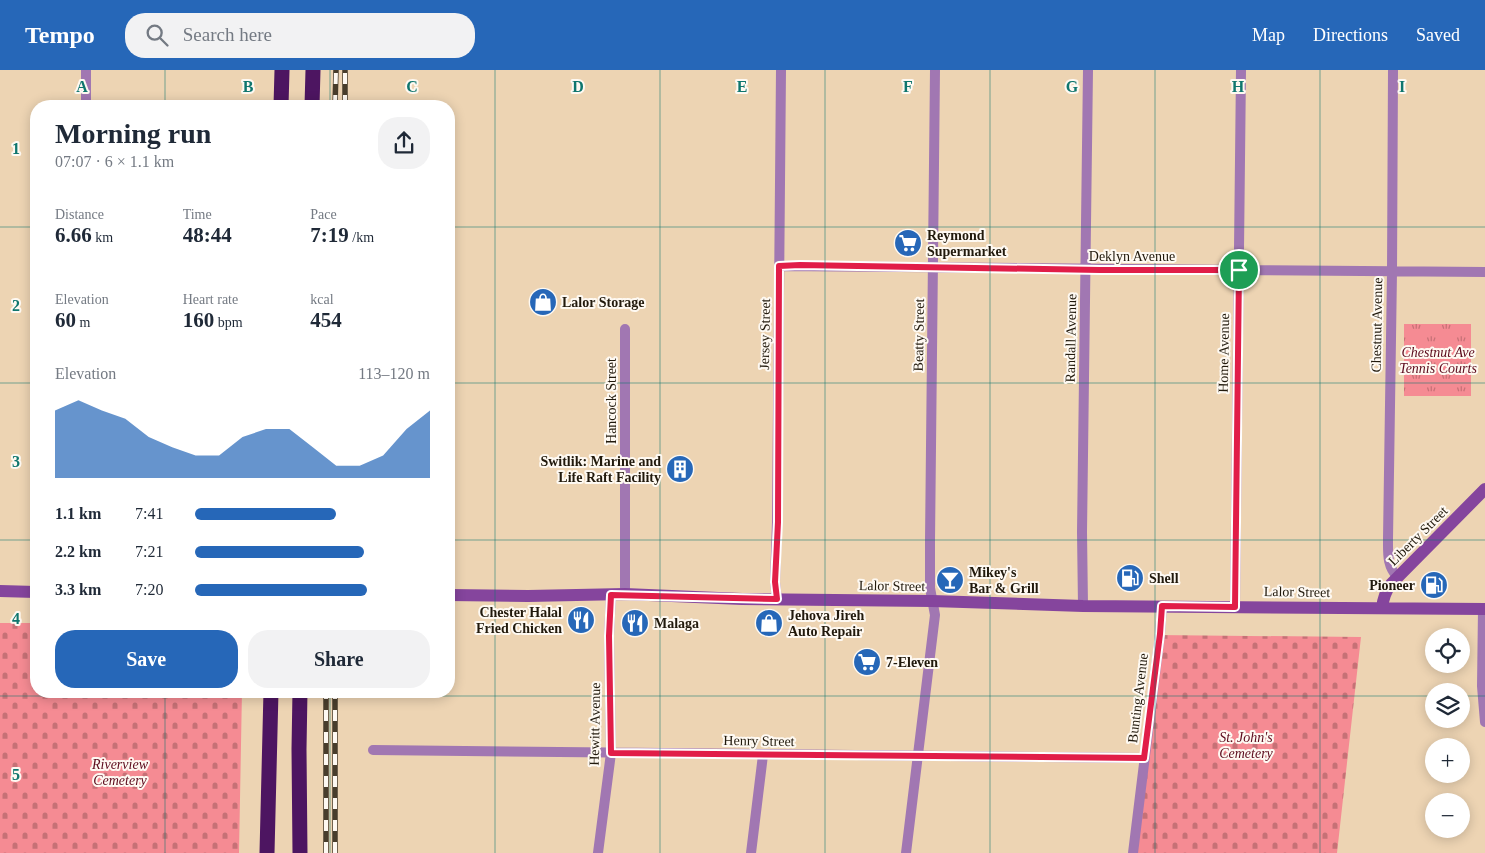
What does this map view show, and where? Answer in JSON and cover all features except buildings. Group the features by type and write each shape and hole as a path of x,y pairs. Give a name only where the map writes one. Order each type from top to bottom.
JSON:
{"highway":[{"path":"282,70 282,100"},
{"path":"312,100 313,70"},
{"path":"267,853 271,698"},
{"path":"300,698 300,853"}],"main road":[{"name":"Liberty Street","path":"1382,608 1382,601 1387,590 1485,489"},
{"path":"0,591 30,592"},
{"name":"Lalor Street","path":"455,595 625,594 1083,606 1484,609"}],"street":[{"path":"86,70 86,100"},
{"name":"Jersey Street","path":"777,599 775,582 778,522 781,70"},
{"name":"Beatty Street","path":"906,853 935,615 930,588 930,542 935,70"},
{"name":"Randall Avenue","path":"1083,606 1082,532 1088,70"},
{"name":"Home Avenue","path":"1235,607 1241,70"},
{"name":"Chestnut Avenue","path":"1393,70 1388,559 1392,571 1398,578"},
{"name":"Deklyn Avenue","path":"779,266 1485,272"},
{"name":"Hancock Street","path":"625,328 625,594"},
{"name":"Hewitt Avenue","path":"598,853 611,753 609,628 611,595"},
{"name":"Bunting Avenue","path":"1133,853 1162,606"},
{"path":"1484,609 1482,686 1485,722"},
{"name":"Henry Street","path":"373,750 1144,758"},
{"path":"751,853 763,755"}],"green space":[{"name":"Chestnut Ave Tennis Courts","path":"1404,324 1471,324 1471,396 1404,396"},
{"name":"Riverview Cemetery","path":"0,623 30,623 30,698 242,698 239,853 0,853"},
{"name":"St. John's Cemetery","path":"1157,635 1361,637 1337,853 1130,853"}],"railway":[{"path":"335,100 336,70"},
{"path":"345,70 345,100"},
{"path":"326,698 326,853"},
{"path":"335,698 335,853"}],"place":[{"name":"Reymond Supermarket","path":"908,243"},
{"name":"Lalor Storage","path":"543,302"},
{"name":"Switlik: Marine and Life Raft Facility","path":"680,469"},
{"name":"Shell","path":"1130,578"},
{"name":"Mikey's Bar & Grill","path":"950,580"},
{"name":"Pioneer","path":"1434,585"},
{"name":"Chester Halal Fried Chicken","path":"581,620"},
{"name":"Malaga","path":"635,623"},
{"name":"Jehova Jireh Auto Repair","path":"769,623"},
{"name":"7-Eleven","path":"867,662"}],"route":[{"path":"779,266 1239,270 1235,607 1162,606 1144,758 611,753 609,628 611,595 777,599 775,582 778,522 779,266"}]}
